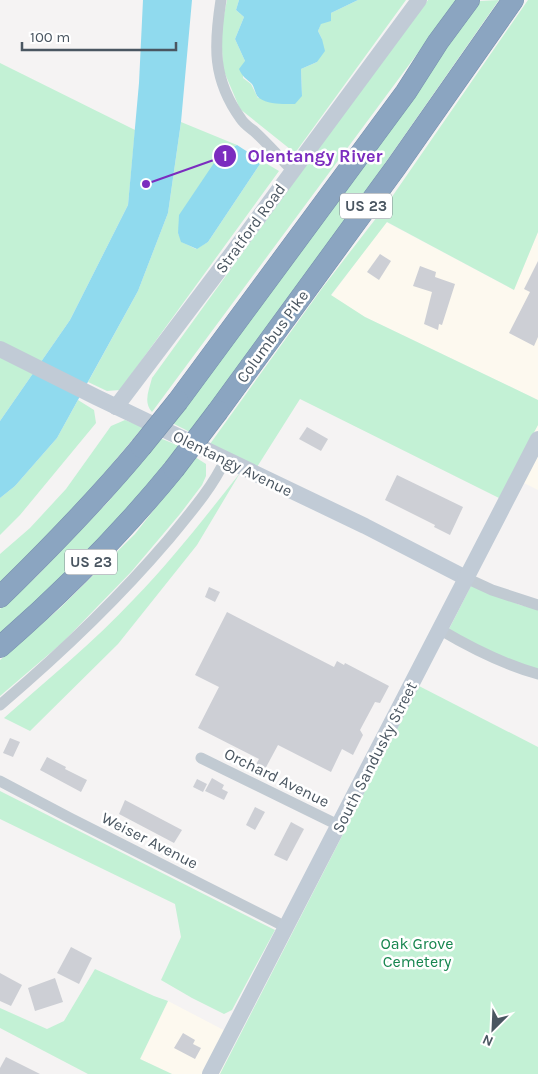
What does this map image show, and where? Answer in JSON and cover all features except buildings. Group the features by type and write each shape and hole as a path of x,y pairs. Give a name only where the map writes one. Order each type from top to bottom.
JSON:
{"highway":[{"name":"US 23","path":"0,597 67,531 109,485 178,401 406,92 438,42 469,0"},
{"name":"Columbus Pike","path":"0,647 75,579 140,510 174,469 396,167 513,0"}],"street":[{"path":"221,0 215,49 223,84 231,104 242,121 293,171"},
{"name":"Stratford Road","path":"116,407 419,0"},
{"name":"Olentangy Avenue","path":"6,352 96,398 373,530 466,578"},
{"name":"South Sandusky Street","path":"210,1074 538,439"},
{"path":"0,705 53,660 122,591 207,492 225,460"},
{"path":"466,578 492,590 538,605"},
{"path":"439,629 467,646 501,662 538,674"},
{"name":"Orchard Avenue","path":"201,758 338,825"},
{"name":"Weiser Avenue","path":"0,781 286,928"}],"shaded area":[{"path":"386,222 514,290 538,232 538,400 365,317 331,296"},
{"path":"538,425 538,490 524,483 499,498"},
{"path":"168,1001 237,1037 220,1074 172,1074 140,1059"}],"green space":[{"path":"227,0 239,0 236,10 244,17 235,39 245,61 243,78 251,84 258,98 302,96 301,69 317,62 322,39 318,31 321,23 331,13 358,0 406,0 295,153 240,109 223,69 221,30"},
{"path":"428,0 457,0 152,412 147,400 152,378 345,111"},
{"path":"499,0 342,225 190,432 170,422 480,1"},
{"path":"528,0 538,0 538,232 514,290 387,222 331,295 365,317 538,400 538,425 499,498 300,399 257,467 210,444 323,287 387,204"},
{"path":"0,63 135,130 128,205 70,320 0,421"},
{"path":"181,122 237,145 220,154 178,233 182,242 196,249 208,242 262,161 279,171 120,390 107,391 88,382 138,291 168,213"},
{"path":"78,400 94,410 96,423 20,515 0,535 0,498 15,486 57,438"},
{"path":"125,420 143,427 68,517 0,583 0,554 30,528 66,489 111,426"},
{"path":"160,438 179,446 106,535 0,637 0,609 36,577 108,502"},
{"path":"195,457 206,464 206,476 202,485 180,514 131,572 62,643 0,696 0,660 59,609 135,534"},
{"path":"240,473 197,545 118,644 30,731 4,718 119,615 175,553"},
{"path":"472,584 520,605 538,609 538,671 520,666 448,631"},
{"name":"Oak Grove Cemetery","path":"419,686 538,747 538,1074 220,1074"},
{"path":"0,791 275,930 232,1010 224,1014 161,980 181,937 175,904 0,819"},
{"path":"95,969 168,1001 140,1059 172,1074 88,1074 0,1028 0,1008 47,1029 64,1021"}],"water":[{"path":"143,0 192,0 181,122 168,213 138,291 57,438 15,486 0,498 0,421 70,320 128,205 139,83"},
{"path":"239,0 358,0 331,13 331,21 321,24 318,31 325,51 317,62 301,69 302,96 295,104 286,104 272,103 259,98 252,84 243,76 239,69 245,61 235,39 244,17 236,10"},
{"path":"237,145 262,161 208,242 197,249 181,242 178,233 179,215 220,154"}],"place":[{"name":"Olentangy River","path":"146,184"}]}
